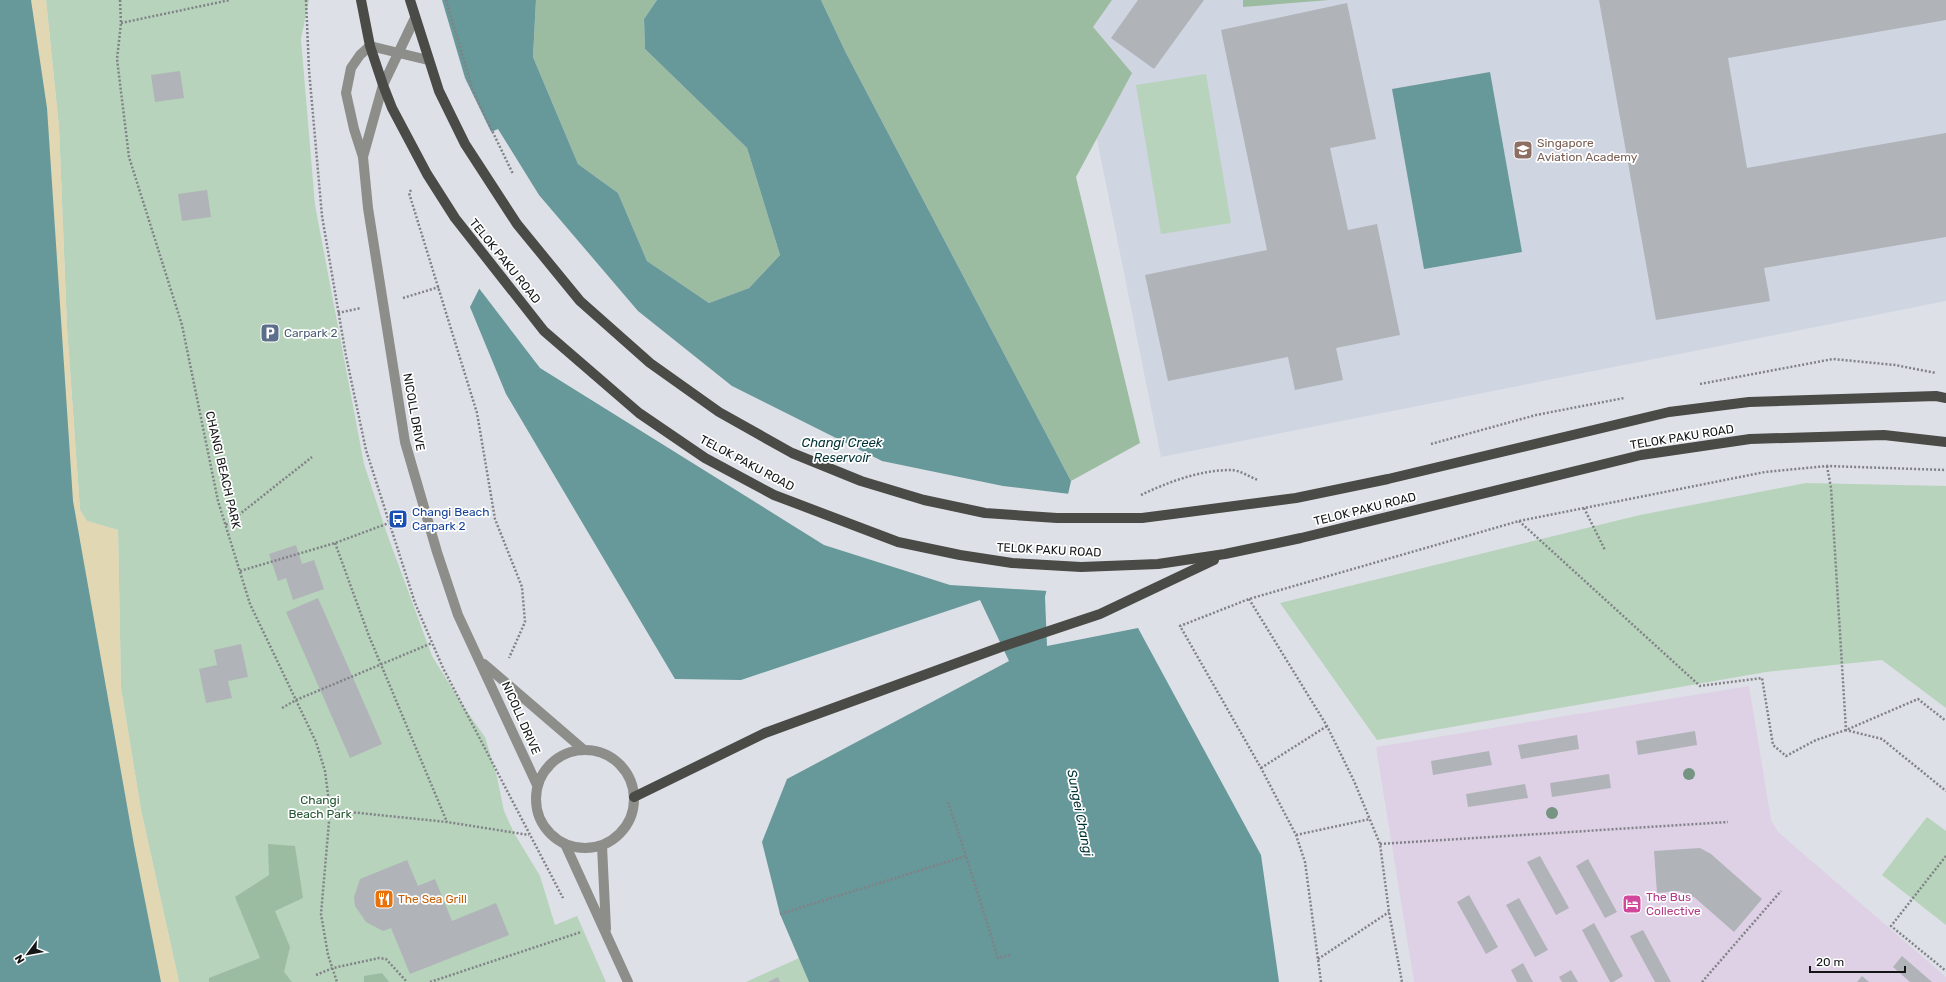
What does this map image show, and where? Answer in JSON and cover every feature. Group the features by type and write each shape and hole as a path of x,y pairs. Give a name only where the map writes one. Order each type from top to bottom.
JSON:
{"main road":[{"path":"361,0 370,46 383,85"},
{"path":"410,0 428,60"},
{"name":"TELOK PAKU ROAD","path":"428,60 438,91 465,144 517,224 580,301 650,363 719,412 792,453 861,481 924,500 985,513 1057,518 1142,518 1296,498 1388,479 1669,412 1749,402 1936,396 1946,398"},
{"name":"TELOK PAKU ROAD","path":"383,85 392,108 427,174 454,218 544,330 639,413 705,458 774,495 898,542 960,555 1012,563 1081,567 1158,564 1225,554 1301,538 1641,455 1750,439 1884,435 1946,442"},
{"path":"634,797 765,733 1001,647 1100,614 1225,554"}],"street":[{"name":"NICOLL DRIVE","path":"363,157 383,85 415,18"},
{"path":"370,46 428,60"},
{"name":"NICOLL DRIVE","path":"370,46 360,55 351,68 346,93 354,129 363,157 368,208 405,442 437,552 456,608 537,785"},
{"name":"NICOLL DRIVE","path":"481,662 584,750"},
{"name":"NICOLL DRIVE","path":"584,750 603,754 621,766 630,780 634,797 632,814 626,827 615,839 602,846 581,849 565,844 552,836 540,821 536,804 537,785 542,774 555,759 565,754 584,750"},
{"name":"NICOLL DRIVE","path":"565,844 628,982"},
{"name":"NICOLL DRIVE","path":"602,846 606,935"}],"path":[{"name":"CHANGI BEACH PARK","path":"120,0 121,23 117,59 129,156 182,325 218,501 250,604 316,742 325,772 330,810 321,914 328,954 337,982"},
{"path":"121,23 230,0"},
{"path":"446,0 473,91 516,181"},
{"path":"414,189 409,193 477,413 495,519 522,587 525,622 500,678"},
{"path":"226,525 312,457"},
{"path":"1827,466 1831,488 1846,730"},
{"path":"1321,982 1305,862 1296,835 1261,768 1180,626 1249,599 1519,521 1765,472 1827,466 1946,470"},
{"path":"1584,508 1605,550"},
{"path":"1519,521 1700,686 1762,678 1773,745 1786,756 1816,740 1846,730 1918,699 1946,721"},
{"path":"240,571 335,544 389,523"},
{"path":"335,544 382,666 447,822"},
{"path":"1249,599 1327,726 1380,844 1389,912 1402,982"},
{"path":"282,708 296,700 382,666 432,643"},
{"path":"1261,768 1327,726"},
{"path":"1846,730 1882,739 1946,791"},
{"path":"948,802 998,958 1010,955"},
{"path":"330,810 447,822 529,835"},
{"path":"1296,835 1370,819"},
{"path":"1380,844 1728,822"},
{"path":"780,914 966,856"},
{"path":"1946,856 1891,926 1946,971"},
{"path":"1702,982 1781,891"},
{"path":"1318,959 1389,912"},
{"path":"430,982 584,932"},
{"path":"316,975 333,968 370,959 386,959 407,982"}],"shaded area":[{"name":"Singapore Aviation Academy","path":"1069,0 1946,0 1946,301 1161,457"},
{"name":"The Bus Collective","path":"1749,686 1771,820 1778,832 1946,977 1946,982 1414,982 1376,747"}],"green space":[{"name":"Changi Beach Park","path":"46,0 309,0 301,39 315,205 364,464 386,531 432,656 465,709 485,737 497,777 504,811 514,833 540,876 555,925 577,916 606,982 179,982 141,810 121,688 118,530 87,521 80,510 67,327 59,127"},
{"path":"536,0 657,0 644,19 645,49 747,148 780,255 749,288 709,303 647,261 618,193 578,164 533,57"},
{"path":"821,0 1112,0 1093,27 1132,73 1076,177 1140,443 1071,481 846,53"},
{"path":"1243,0 1329,0 1243,7"},
{"path":"1206,74 1231,223 1161,234 1136,85"},
{"path":"1806,483 1946,486 1946,708 1882,660 1766,672 1377,740 1280,603 1640,515"},
{"path":"1927,817 1946,831 1946,925 1882,875"},
{"path":"268,844 295,846 303,898 275,911 290,947 284,972 292,982 209,982 209,978 260,958 235,897 269,875"},
{"path":"799,958 809,982 746,982"},
{"path":"382,973 389,982 364,982 364,976"}],"sand":[{"path":"0,0 46,0 59,127 67,327 80,510 87,521 118,530 121,688 141,810 179,982 91,982"}],"water":[{"path":"0,0 31,0 47,108 73,501 134,845 161,982 0,982"},
{"name":"Changi Creek Reservoir","path":"442,0 536,0 533,57 578,164 618,193 647,261 709,303 749,288 780,255 747,148 645,49 644,19 657,0 821,0 846,53 1071,481 1045,597 1047,646 1138,628 1261,855 1279,982 809,982 780,914 762,842 787,779 1009,661 980,600 741,680 675,679 506,394 470,307 530,188 496,142 465,78"},
{"path":"1490,72 1522,252 1424,269 1392,89"}],"pier":[{"path":"498,129 539,195 638,311 732,386 882,461 1003,486 1070,494 1048,591 950,585 824,545 540,368 478,287 528,189 494,143 489,133"}],"building":[{"path":"1138,0 1204,0 1154,69 1111,38"},
{"path":"1599,0 1946,0 1946,20 1728,58 1747,168 1946,133 1946,237 1764,268 1770,301 1656,320"},
{"path":"1347,3 1376,139 1330,148 1348,230 1377,224 1400,335 1336,348 1343,380 1295,390 1288,357 1168,381 1145,275 1267,250 1221,30"},
{"path":"180,71 184,98 155,102 151,75"},
{"path":"207,190 211,217 182,221 178,194"},
{"path":"296,545 302,564 314,560 324,589 293,600 286,578 278,581 269,554"},
{"path":"318,598 382,744 350,758 286,612"},
{"path":"241,644 248,677 228,681 232,698 206,703 199,669 217,665 214,650"},
{"path":"1695,731 1697,745 1638,755 1636,741"},
{"path":"1577,735 1579,749 1521,759 1518,745"},
{"path":"1489,751 1492,765 1433,775 1431,761"},
{"path":"1609,774 1611,788 1552,797 1550,783"},
{"path":"1525,784 1528,798 1468,807 1466,794"},
{"path":"1700,848 1711,854 1762,899 1734,932 1694,897 1679,891 1657,893 1654,851"},
{"path":"1540,856 1569,908 1556,915 1527,862"},
{"path":"1588,859 1617,912 1605,918 1576,866"},
{"path":"407,860 418,886 435,879 452,921 496,903 509,935 410,974 391,928 383,931 366,922 355,906 354,897 360,879"},
{"path":"1469,895 1498,947 1486,954 1457,902"},
{"path":"1519,898 1548,950 1535,957 1506,905"},
{"path":"1594,923 1623,976 1613,982 1610,982 1582,930"},
{"path":"1643,930 1671,982 1655,982 1630,936"},
{"path":"1902,956 1932,982 1910,982 1893,967"},
{"path":"1523,963 1533,982 1517,982 1511,970"},
{"path":"1571,970 1578,982 1562,982 1559,977"},
{"path":"1862,976 1869,982 1857,982"},
{"path":"778,977 780,982 768,982"}],"place":[{"name":"Singapore Aviation Academy","path":"1523,150"},
{"name":"Carpark 2","path":"270,333"},
{"name":"Changi Beach Carpark 2","path":"398,519"},
{"name":"The Sea Grill","path":"384,899"},
{"name":"The Bus Collective","path":"1632,904"}],"water label":[{"name":"Sungei Changi","path":"1080,813"}]}
